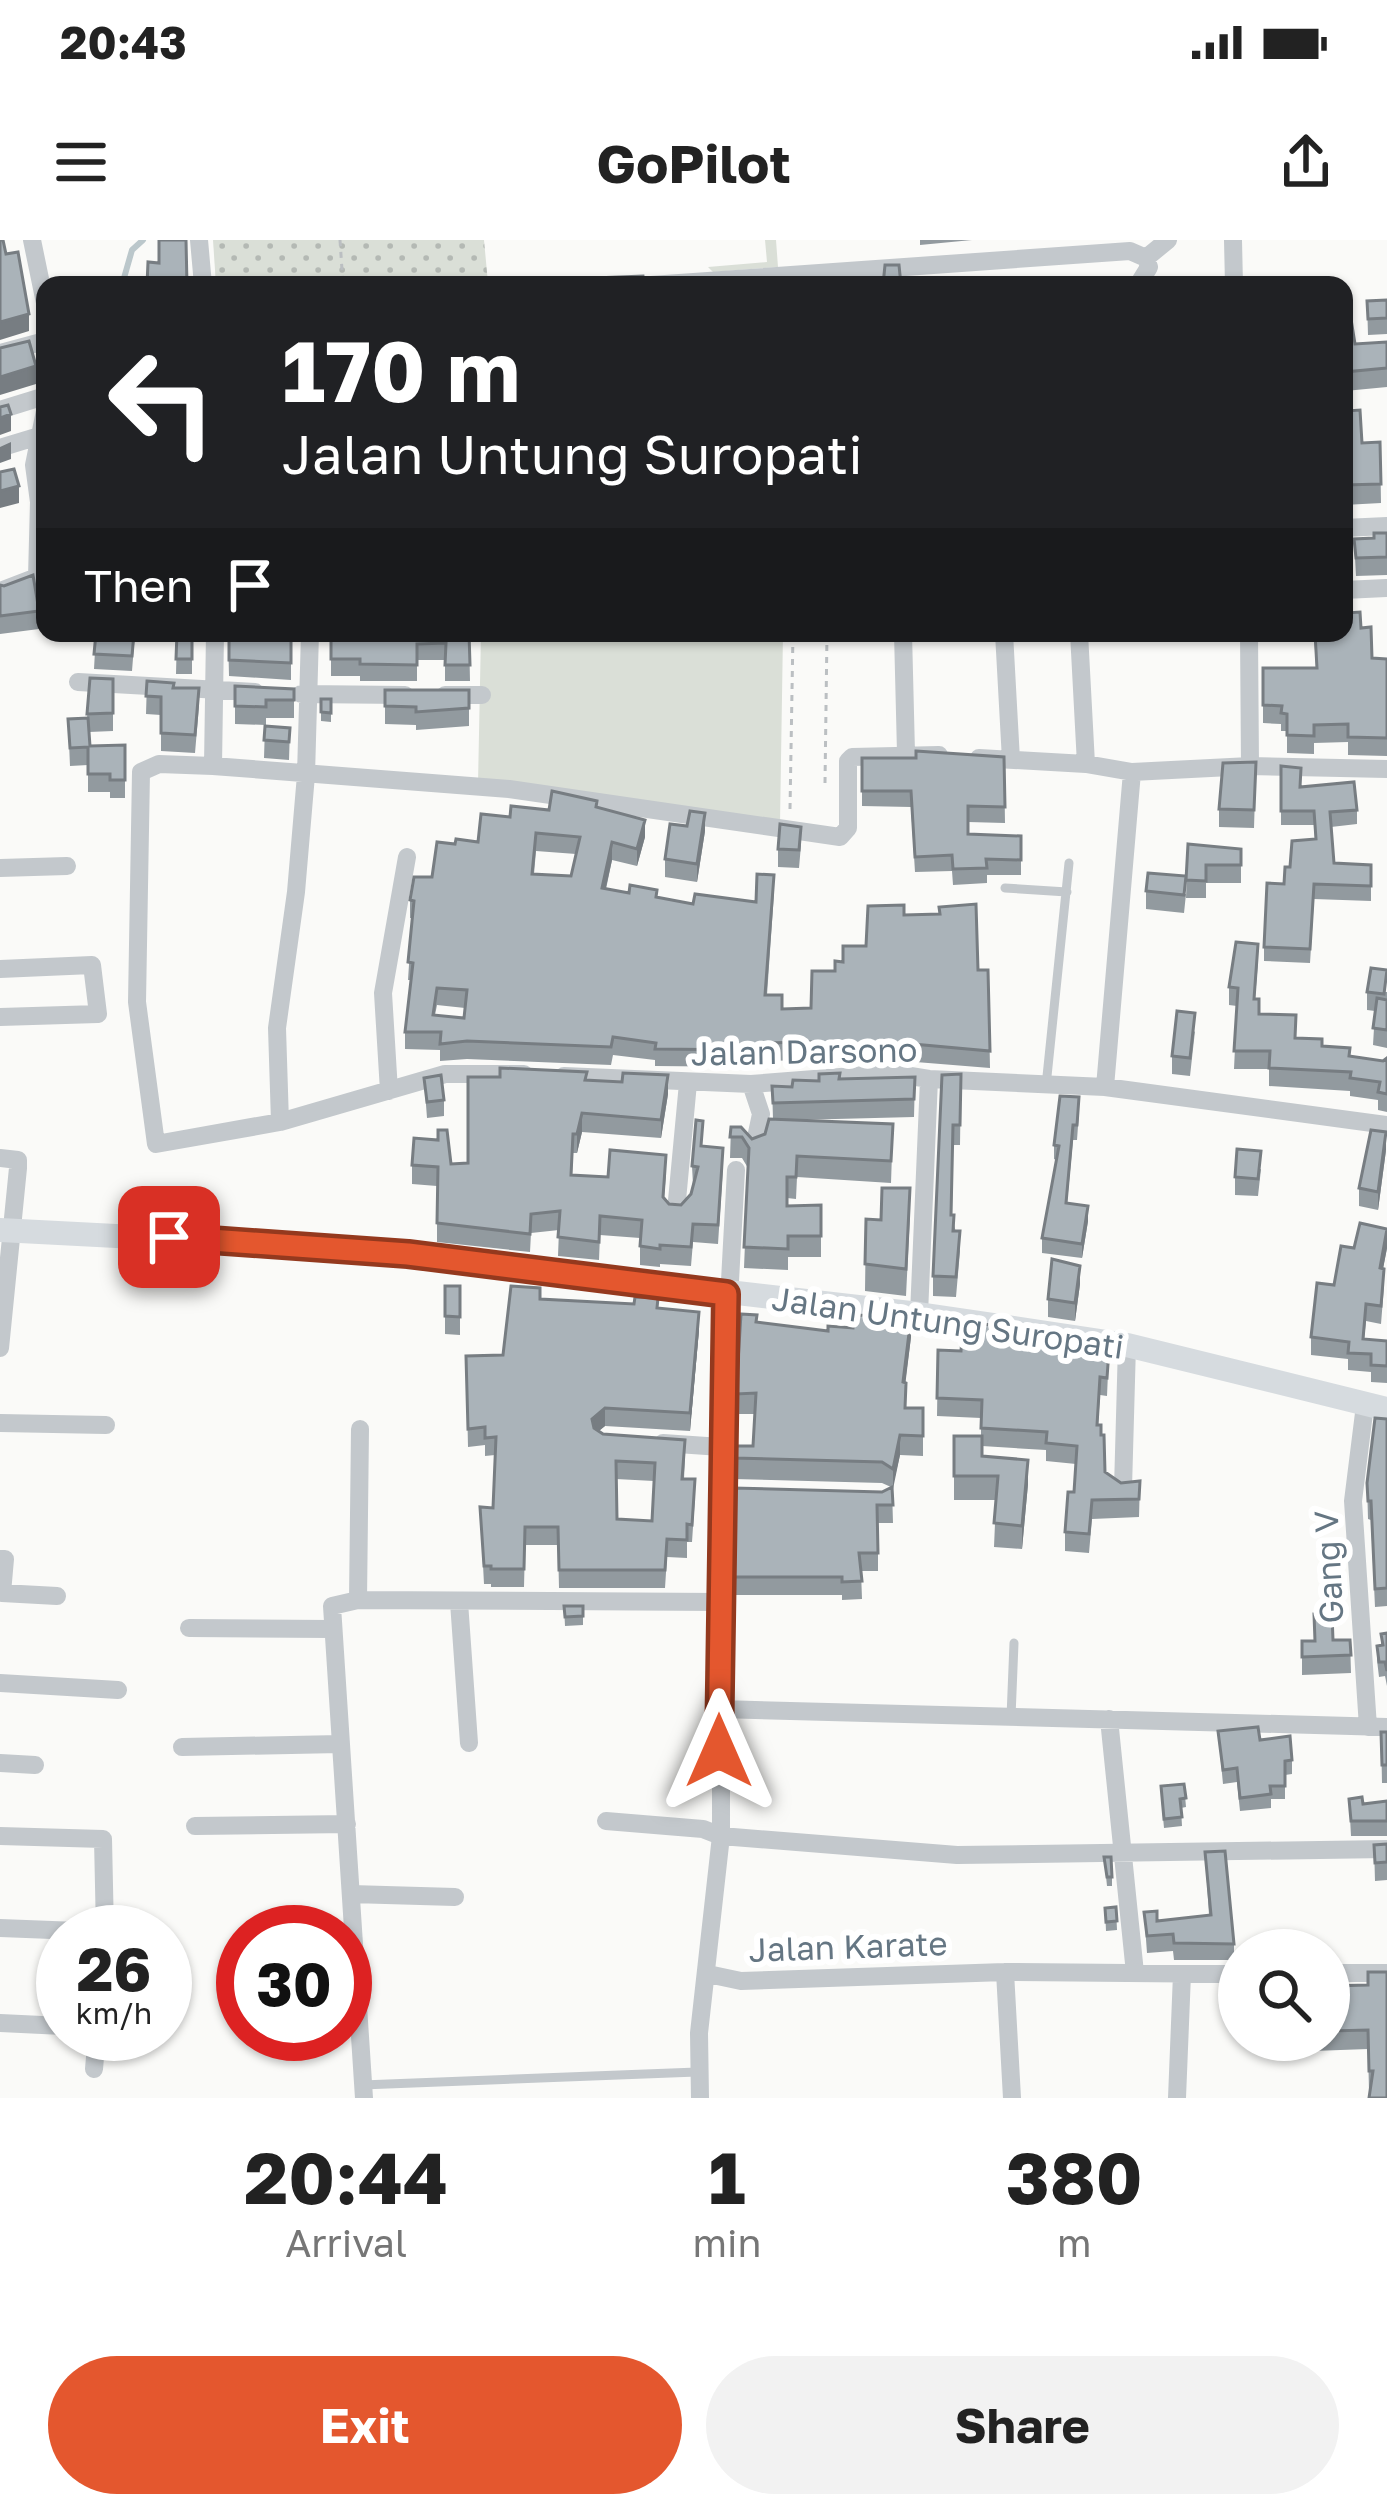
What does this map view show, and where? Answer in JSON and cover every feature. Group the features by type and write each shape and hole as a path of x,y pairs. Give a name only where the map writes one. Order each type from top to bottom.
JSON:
{"main road":[{"name":"Jalan Untung Suropati","path":"7,1230 348,1248 919,1314 1127,1345 1376,1407"}],"street":[{"path":"32,240 39,276"},
{"path":"199,240 202,276"},
{"path":"779,276 1106,253 1146,271 1168,240"},
{"path":"1233,240 1234,276"},
{"path":"0,353 36,343"},
{"path":"0,410 36,399"},
{"path":"0,448 36,437"},
{"path":"36,443 25,467 36,490"},
{"path":"1353,528 1387,526"},
{"path":"0,591 36,577"},
{"path":"1353,590 1386,588"},
{"path":"215,642 213,766 509,789 840,837 848,828 848,761 856,756 907,753 1086,764 1132,772 1250,766 1387,769"},
{"path":"280,1122 277,1028 306,775 310,642"},
{"path":"903,642 907,753"},
{"path":"1004,642 1011,760"},
{"path":"1079,642 1086,764"},
{"path":"1249,642 1250,766"},
{"path":"78,682 308,694 482,695"},
{"name":"Jalan Darsono","path":"213,766 158,764 145,768 140,778 136,1002 156,1144 280,1122 466,1072 751,1084 892,1073 1105,1087 1387,1125"},
{"path":"1105,1087 1132,772"},
{"path":"389,1091 382,993 407,856"},
{"path":"0,868 67,866"},
{"path":"0,969 92,965 98,1014 0,1017"},
{"path":"919,1314 929,1079"},
{"path":"676,1210 688,1083"},
{"path":"751,1084 761,1114 754,1147"},
{"path":"0,1348 9,1159"},
{"name":"Jalan Karate","path":"736,1170 726,1294 722,1447 721,1836 708,1974 741,1981 1005,1972 1218,1973"},
{"path":"1123,1488 1127,1345"},
{"name":"Gang V","path":"1376,1407 1353,1501 1378,1727"},
{"path":"0,1423 106,1425"},
{"path":"358,1600 360,1429"},
{"path":"651,1442 722,1447"},
{"path":"721,1492 744,1492"},
{"path":"0,1559 4,1559 2,1593 57,1597"},
{"path":"363,2091 332,1606 358,1600 720,1602"},
{"path":"459,1602 470,1743"},
{"path":"189,1628 331,1629"},
{"path":"0,1683 118,1690"},
{"path":"719,1709 1378,1727"},
{"path":"1109,1719 1135,1972"},
{"path":"182,1747 340,1744"},
{"path":"0,1763 35,1765"},
{"path":"606,1821 704,1829 721,1836 957,1855 1387,1849"},
{"path":"195,1826 347,1824"},
{"path":"0,1836 103,1839 104,1905"},
{"path":"351,1894 455,1897"},
{"path":"0,1928 36,1929"},
{"path":"1005,1972 1012,2098"},
{"path":"1350,1973 1387,1973"},
{"path":"700,2098 698,2072 708,1974"},
{"path":"1178,2098 1182,1974"},
{"path":"0,2023 36,2025"},
{"path":"94,2069 95,2061"}],"lane":[{"path":"1046,1086 1069,863"},
{"path":"1005,888 1066,892"},
{"path":"1011,1717 1014,1642"},
{"path":"363,2091 698,2072"}],"path":[{"path":"340,240 342,276"},
{"path":"790,809 794,642"},
{"path":"825,783 827,642"}],"shaded area":[{"path":"213,240 484,240 487,276 215,276"},
{"path":"765,240 776,240 778,267 713,272 708,267 767,262"},
{"path":"481,642 783,642 780,824 478,784"}],"building":[{"path":"0,240 6,254 18,252 29,314 0,322"},
{"path":"159,240 186,240 187,276 147,276 148,262 159,263"},
{"path":"885,265 899,265 900,276 884,276"},
{"path":"1387,300 1387,318 1368,319 1367,301"},
{"path":"1353,332 1355,344 1387,342 1387,368 1353,371"},
{"path":"29,341 36,366 0,377 0,348"},
{"path":"8,405 11,414 0,418 0,407"},
{"path":"1360,410 1362,443 1380,442 1381,484 1353,485 1353,411"},
{"path":"14,469 19,486 0,491 0,472"},
{"path":"1374,533 1387,533 1387,557 1356,558 1354,539 1374,538"},
{"path":"33,575 36,611 0,616 0,585"},
{"path":"1360,612 1361,628 1371,627 1372,658 1387,659 1387,738 1348,737 1348,724 1314,725 1314,736 1287,735 1282,706 1263,705 1263,668 1317,668 1316,642 1353,642 1353,613"},
{"path":"95,642 133,642 132,656 94,654"},
{"path":"177,642 192,642 192,659 176,659"},
{"path":"229,642 291,642 291,663 229,660"},
{"path":"331,642 469,642 470,665 445,665 446,643 417,644 417,665 331,659"},
{"path":"90,678 113,679 113,713 87,714"},
{"path":"147,681 199,688 195,735 161,733 161,697 146,696"},
{"path":"235,686 294,689 294,700 266,700 266,707 235,706"},
{"path":"385,690 469,690 469,708 416,712 416,707 385,706"},
{"path":"321,699 331,699 331,713 321,712"},
{"path":"88,718 90,746 125,745 125,780 88,774 88,747 70,748 68,719"},
{"path":"265,726 290,728 289,742 264,740"},
{"path":"916,751 1004,757 1005,807 968,806 968,834 1021,836 1021,860 986,859 987,868 953,869 952,855 915,857 911,791 862,791 862,758 916,758"},
{"path":"1256,762 1254,810 1219,809 1223,763"},
{"path":"1281,766 1301,768 1300,787 1354,782 1357,810 1330,812 1334,863 1371,865 1371,886 1314,884 1310,949 1264,947 1267,883 1284,884 1292,841 1316,839 1314,811 1281,811"},
{"path":"552,791 597,801 596,807 645,820 637,849 612,842 602,888 629,893 630,885 657,890 656,897 693,904 695,894 756,902 757,874 774,875 765,995 782,995 782,1009 811,1008 812,971 835,971 835,961 843,962 843,946 866,946 868,906 904,905 904,915 940,914 939,907 976,904 978,970 988,970 990,1051 891,1042 811,1048 811,1042 758,1043 758,1050 655,1049 656,1043 613,1037 611,1047 440,1044 441,1032 405,1032 413,963 408,962 414,877 432,877 437,842 478,842 481,814 510,817 511,806 549,810","holes":["536,833 580,837 571,876 532,874","437,988 467,990 464,1018 433,1015"]},
{"path":"690,811 705,813 697,864 665,859 670,824 687,826"},
{"path":"780,824 801,827 799,850 778,849"},
{"path":"1188,844 1241,849 1241,865 1206,865 1206,881 1186,880"},
{"path":"1148,873 1186,876 1184,895 1146,891"},
{"path":"1236,942 1258,944 1254,999 1259,999 1259,1014 1296,1015 1295,1038 1322,1039 1322,1046 1350,1048 1349,1056 1387,1058 1387,1094 1378,1092 1380,1082 1350,1078 1351,1072 1269,1068 1270,1051 1234,1051 1238,988 1229,987"},
{"path":"1371,968 1387,970 1384,994 1367,992"},
{"path":"1377,998 1387,1000 1387,1030 1373,1028"},
{"path":"1177,1011 1195,1013 1190,1058 1172,1056"},
{"path":"500,1068 587,1072 585,1080 622,1082 623,1073 668,1075 661,1120 582,1113 577,1134 573,1134 571,1175 608,1177 610,1150 666,1155 663,1197 669,1204 681,1205 691,1194 698,1167 692,1166 696,1120 703,1121 701,1146 723,1148 718,1225 693,1224 691,1247 660,1245 660,1249 640,1246 642,1220 600,1216 599,1242 558,1237 560,1211 531,1214 530,1234 437,1223 438,1167 412,1165 414,1138 438,1140 438,1130 447,1130 451,1164 468,1163 468,1077 500,1077"},
{"path":"840,1073 839,1079 915,1077 914,1099 773,1103 772,1086 792,1087 793,1080 819,1081 819,1074"},
{"path":"961,1074 960,1125 953,1125 951,1215 953,1231 960,1231 956,1277 933,1276 942,1075"},
{"path":"441,1075 444,1100 427,1102 424,1078"},
{"path":"1060,1096 1079,1097 1066,1203 1088,1206 1082,1244 1042,1238 1059,1146 1054,1145"},
{"path":"769,1119 893,1124 891,1161 797,1156 796,1177 787,1177 787,1206 821,1205 821,1236 788,1236 788,1249 744,1247 749,1148 742,1137 730,1137 731,1127 741,1127 752,1139 765,1134"},
{"path":"1371,1130 1386,1132 1378,1192 1359,1188"},
{"path":"1237,1149 1261,1151 1258,1179 1235,1177"},
{"path":"882,1188 910,1188 906,1269 865,1264 866,1219 881,1220"},
{"path":"1360,1223 1387,1229 1380,1268 1384,1269 1381,1306 1366,1304 1363,1339 1387,1341 1387,1366 1371,1365 1371,1354 1348,1353 1349,1342 1311,1337 1317,1283 1334,1285 1341,1246 1354,1248"},
{"path":"1052,1259 1080,1266 1075,1303 1048,1299"},
{"path":"445,1286 460,1286 460,1317 445,1316"},
{"path":"511,1286 540,1288 540,1299 634,1304 635,1297 658,1298 657,1308 699,1312 690,1413 605,1408 592,1419 594,1428 603,1434 685,1440 682,1479 695,1479 692,1525 687,1524 687,1540 667,1539 665,1570 559,1570 558,1527 525,1527 524,1569 484,1566 480,1507 493,1508 496,1437 485,1438 485,1427 468,1429 466,1356 503,1355","holes":["616,1461 655,1463 652,1521 617,1519"]},
{"path":"741,1314 757,1315 756,1322 828,1331 828,1326 853,1328 854,1315 911,1317 903,1382 905,1408 923,1408 923,1436 900,1435 893,1469 882,1462 734,1458 734,1446 753,1446 756,1393 736,1394"},
{"path":"963,1323 1010,1326 1010,1337 1078,1338 1077,1349 1109,1350 1107,1378 1100,1377 1097,1425 1104,1435 1105,1472 1121,1483 1140,1481 1139,1499 1092,1500 1089,1534 1065,1532 1077,1446 1046,1443 1047,1432 981,1428 982,1400 937,1398 938,1350 961,1351"},
{"path":"1375,1418 1387,1419 1387,1588 1375,1589 1367,1483"},
{"path":"954,1436 982,1436 982,1456 1028,1460 1022,1526 994,1523 998,1476 954,1476"},
{"path":"892,1487 893,1505 877,1505 878,1553 859,1553 862,1581 734,1577 734,1488 882,1492"},
{"path":"564,1606 583,1606 583,1616 565,1617"},
{"path":"1314,1614 1332,1614 1333,1640 1350,1640 1351,1655 1302,1657 1302,1641 1315,1641"},
{"path":"1387,1633 1387,1671 1385,1662 1379,1662 1377,1646 1383,1645 1381,1634"},
{"path":"1258,1727 1260,1740 1290,1736 1292,1760 1285,1761 1285,1786 1270,1786 1271,1794 1240,1798 1237,1768 1223,1770 1218,1731"},
{"path":"1381,1732 1387,1732 1387,1765 1382,1765"},
{"path":"1184,1784 1182,1817 1164,1819 1161,1786"},
{"path":"1362,1797 1363,1804 1387,1801 1387,1821 1351,1821 1349,1799"},
{"path":"1387,1844 1387,1862 1375,1863 1374,1845"},
{"path":"1225,1851 1233,1929 1218,1929 1218,1944 1174,1943 1173,1934 1147,1936 1144,1912 1157,1911 1157,1921 1211,1915 1205,1852"},
{"path":"1104,1857 1111,1857 1112,1877 1107,1877"},
{"path":"1116,1907 1117,1921 1106,1922 1105,1908"},
{"path":"1368,1972 1387,1972 1387,2098 1369,2098 1373,2071 1369,2071 1368,2030 1350,2030 1350,1985 1368,1985"}],"waterway":[{"path":"125,276 132,250 143,240"}],"route":[{"path":"169,1237 408,1254 726,1294 719,1751"}]}
